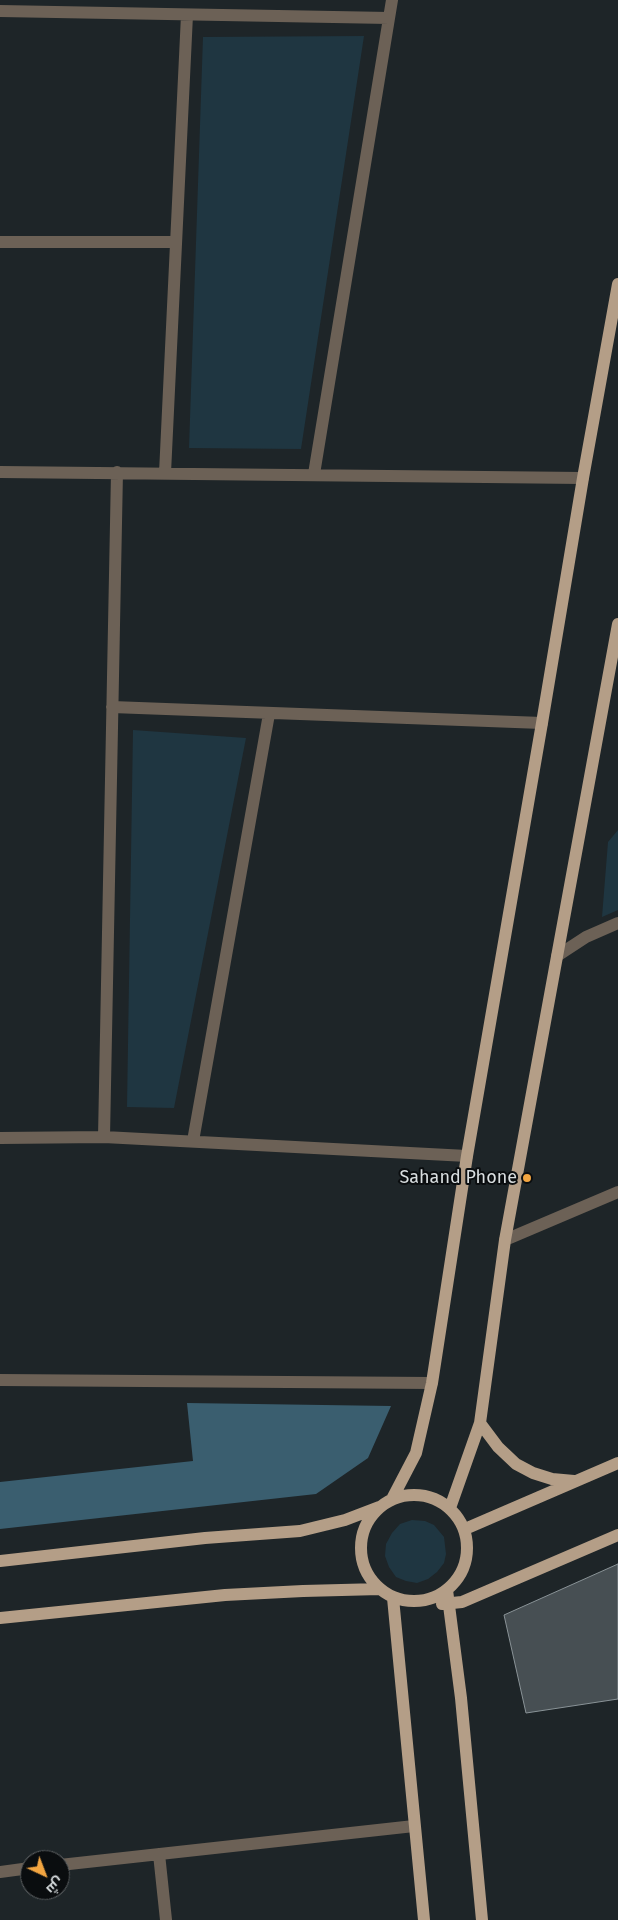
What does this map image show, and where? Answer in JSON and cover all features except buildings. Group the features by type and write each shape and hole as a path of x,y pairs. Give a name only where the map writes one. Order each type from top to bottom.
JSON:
{"main road":[{"path":"392,1499 416,1453 432,1383 467,1156 618,284"},
{"path":"450,1508 480,1423 505,1240 618,624"},
{"path":"480,1423 498,1447 516,1464 533,1473 552,1479 576,1481"},
{"path":"465,1529 618,1463"},
{"path":"0,1561 205,1538 300,1531 344,1520 379,1507 392,1499 407,1495 423,1495 438,1500 450,1508 459,1518 465,1529 468,1543 464,1569 447,1590 423,1601"},
{"path":"379,1507 369,1519 363,1533 360,1548 363,1564 370,1578 380,1589 393,1598 408,1602 423,1601 436,1604 462,1602 618,1535"},
{"path":"0,1618 225,1595 380,1589"},
{"path":"447,1590 462,1698 482,1920"},
{"path":"393,1598 424,1920"}],"street":[{"path":"314,474 392,0"},
{"path":"0,11 389,18"},
{"path":"165,473 187,14"},
{"path":"0,242 176,242"},
{"path":"0,472 583,478"},
{"path":"104,1137 117,472"},
{"path":"112,707 542,723"},
{"path":"193,1141 269,714"},
{"path":"557,956 586,937 618,923"},
{"path":"0,1138 104,1137 467,1156"},
{"path":"505,1240 618,1192"},
{"path":"0,1380 432,1383"},
{"path":"70,1864 414,1826"},
{"path":"159,1854 166,1920"},
{"path":"0,1872 20,1869"}],"shaded area":[{"path":"364,36 301,449 189,448 203,37"},
{"path":"133,730 246,738 174,1108 127,1107"},
{"path":"618,830 618,910 602,917 608,842"},
{"path":"187,1403 391,1406 368,1458 316,1494 0,1529 0,1482 193,1461"},
{"path":"412,1520 425,1521 434,1525 444,1537 446,1554 444,1563 437,1572 428,1579 417,1583 396,1577 389,1567 385,1556 386,1544 392,1533 400,1524"}],"place":[{"name":"Sahand Phone","path":"527,1178"}]}
